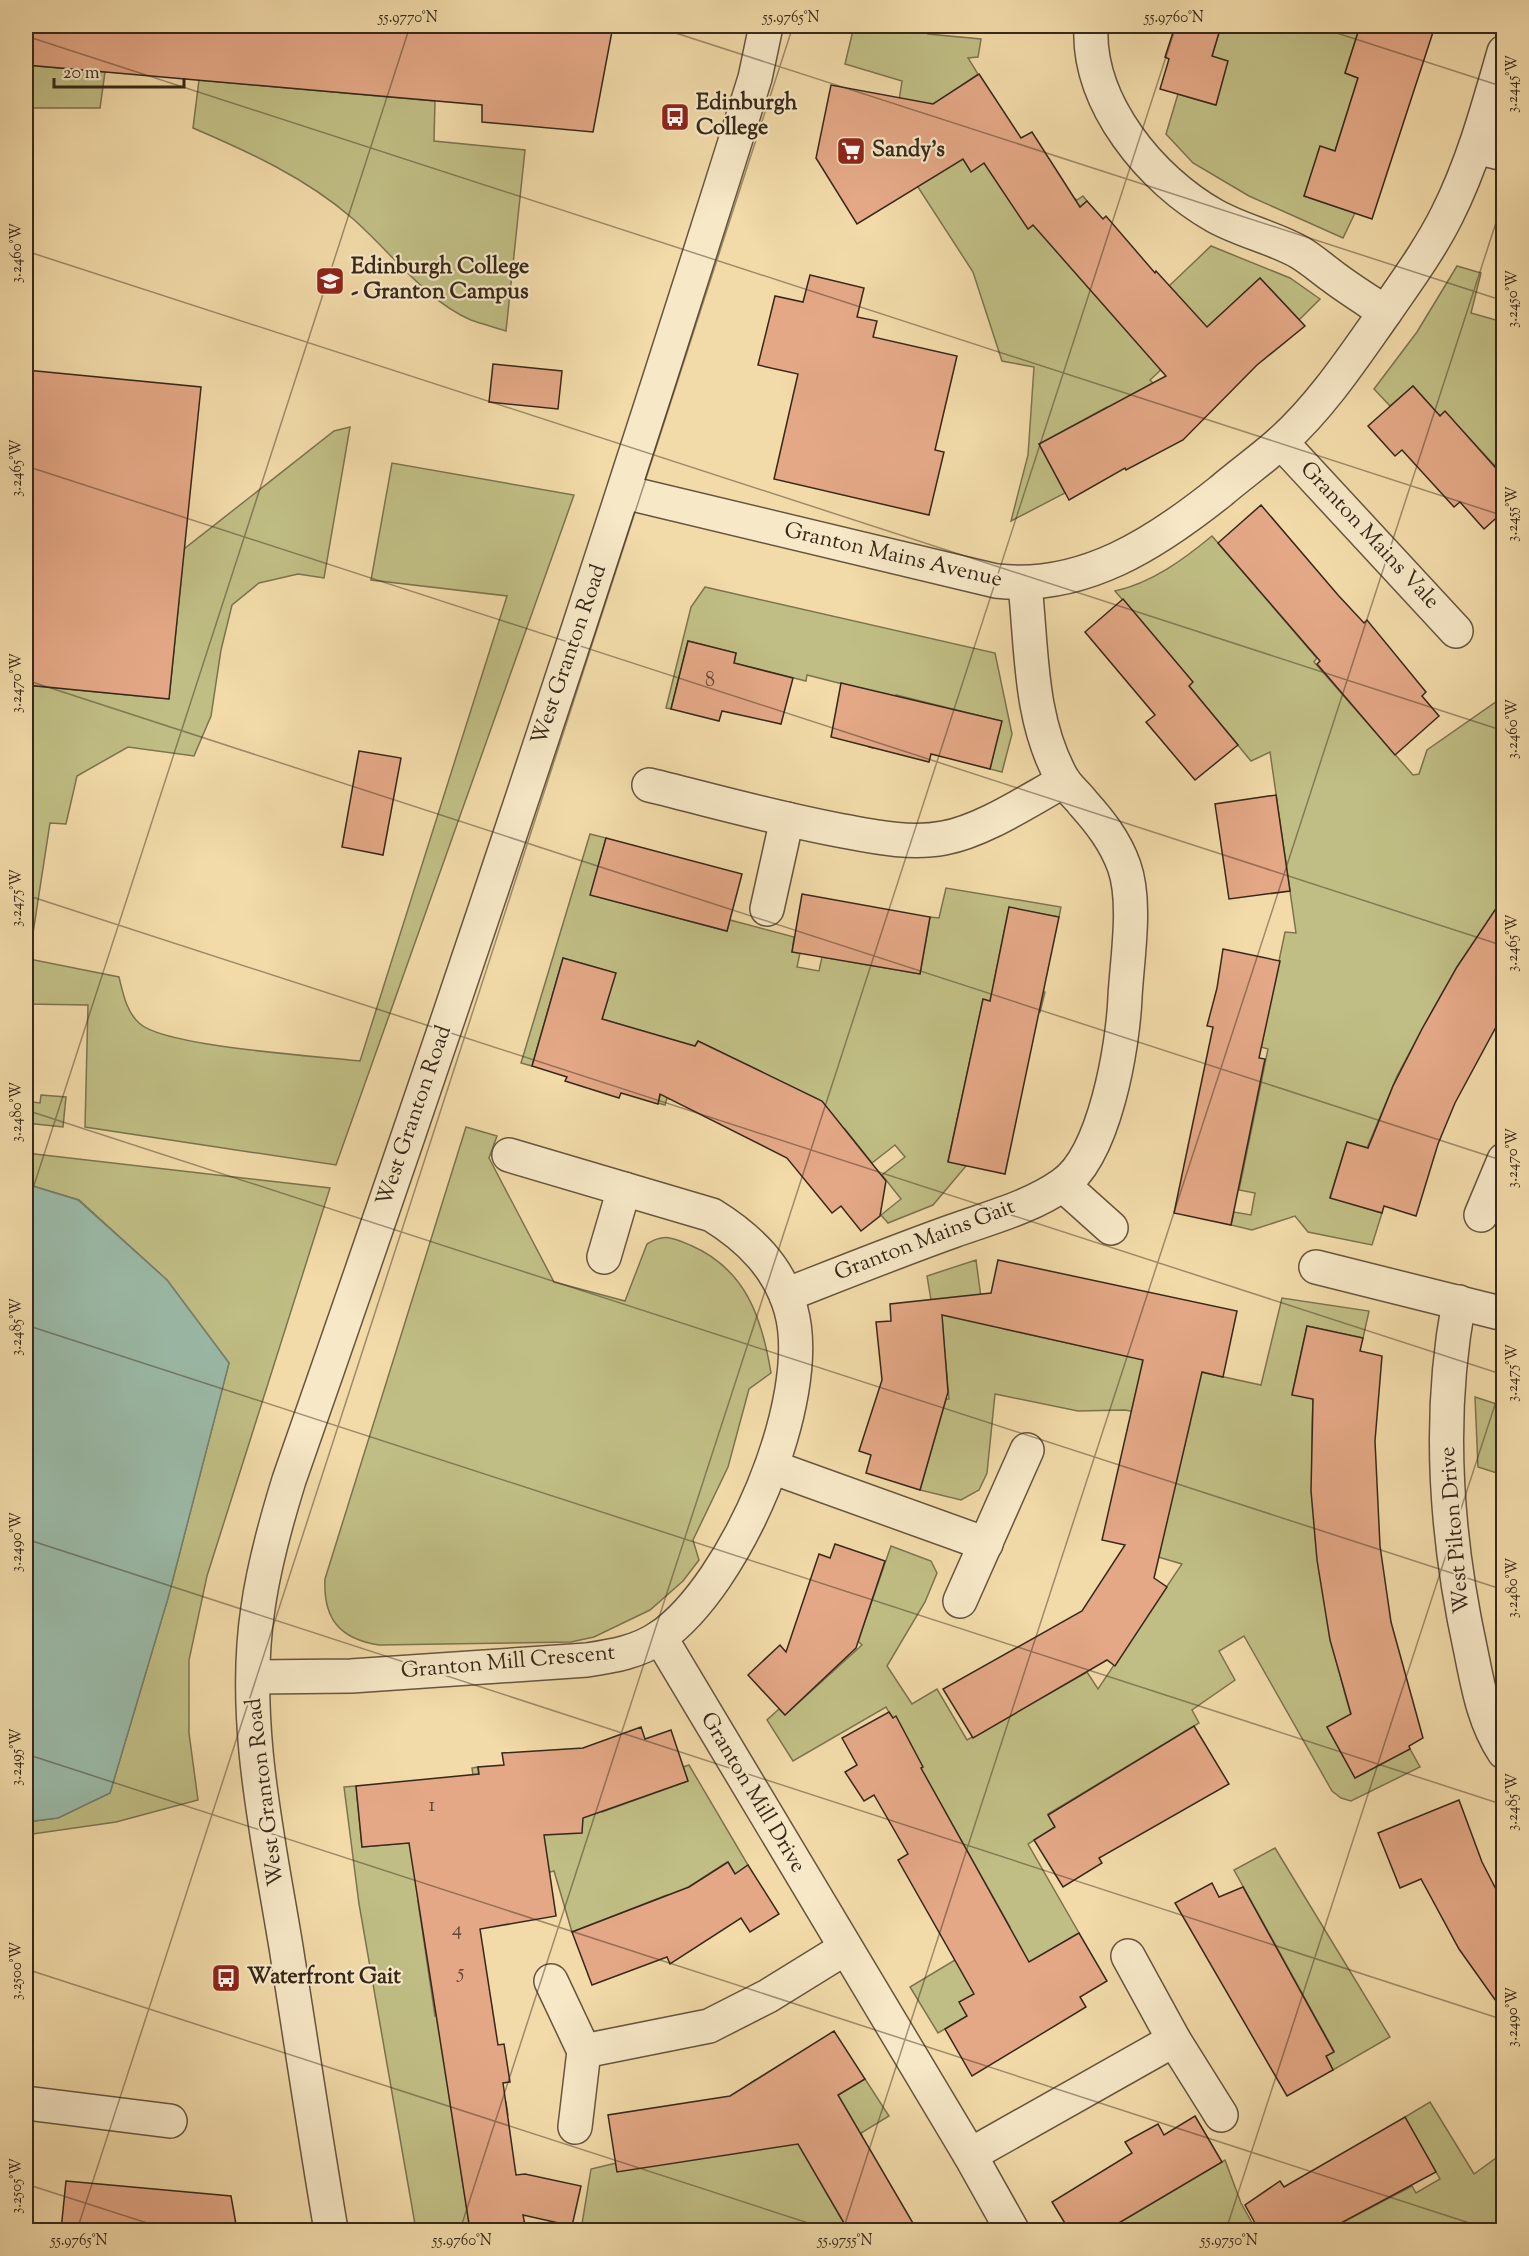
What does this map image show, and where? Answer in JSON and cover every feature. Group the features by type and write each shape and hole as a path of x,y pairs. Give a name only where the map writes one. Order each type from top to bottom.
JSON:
{"street":[{"name":"West Granton Road","path":"331,2230 256,1746 254,1677 258,1608 276,1522 288,1480 394,1179 624,492 755,78 766,26"},
{"path":"1091,26 1095,68 1112,110 1126,132 1163,177 1180,193 1215,216 1298,252 1385,312"},
{"name":"Granton Mains Avenue","path":"624,492 958,573 1025,585 1083,572 1138,550 1173,529 1281,442 1348,366 1415,270 1446,217 1490,151 1503,52"},
{"name":"Granton Mains Vale","path":"1281,442 1456,631"},
{"name":"Granton Mains Gait","path":"786,1295 994,1216 1063,1185 1084,1159 1095,1139 1112,1087 1124,1013 1129,888 1124,867 1113,842 1096,817 1064,781 1050,756 1037,711 1025,585"},
{"path":"649,785 787,819 886,838 945,838 987,822 1064,781"},
{"path":"767,909 787,819"},
{"name":"Granton Mill Crescent","path":"254,1677 351,1676 587,1660 614,1656 660,1637 677,1624 731,1551 754,1509 772,1467 789,1416 794,1389 795,1330 786,1295 769,1264 739,1232 712,1215 509,1155"},
{"path":"1481,1215 1503,1160"},
{"path":"1063,1185 1111,1227"},
{"path":"604,1257 624,1189"},
{"path":"1316,1267 1503,1314"},
{"name":"West Pilton Drive","path":"1459,1302 1451,1357 1447,1417 1448,1485 1454,1559 1477,1681 1491,1733 1503,1752"},
{"path":"960,1601 1027,1450"},
{"path":"772,1467 986,1544"},
{"name":"Granton Mill Drive","path":"660,1637 844,1948 970,2155 1012,2230"},
{"path":"584,2051 709,2026 768,1996 844,1948"},
{"path":"1128,1956 1174,2040 1221,2115"},
{"path":"551,1981 584,2051 575,2127"},
{"path":"970,2155 1174,2040"},
{"path":"26,2103 170,2121"}],"shaded area":[{"path":"854,26 928,26 928,34 981,39 978,57 968,58 978,74 929,108 971,171 984,163 1028,229 1074,198 1077,200 1083,196 1087,201 1045,238 1119,322 1169,286 1211,246 1290,278 1320,299 1299,320 1260,278 1150,380 1190,422 1107,407 1039,444 1065,493 1011,521 1028,455 1034,367 1002,361 973,272 892,147 902,81 845,64"},
{"path":"1221,26 1360,26 1345,73 1358,78 1335,151 1304,196 1355,213 1343,238 1249,196 1193,163 1166,134 1178,94 1215,105 1212,56"},
{"path":"26,65 105,72 100,108 26,108"},
{"path":"199,80 435,101 434,141 525,150 506,331 471,320 439,301 408,274 352,218 316,190 256,156 193,128"},
{"path":"1457,266 1481,273 1471,313 1503,322 1503,462 1497,468 1445,412 1440,416 1413,386 1390,406 1374,389 1417,332"},
{"path":"350,427 324,578 298,574 259,583 232,605 221,650 211,716 194,756 128,747 77,776 66,824 50,823 29,959 119,977 131,1013 139,1023 154,1031 178,1038 243,1049 360,1061 507,596 371,580 392,463 574,495 336,1165 85,1127 88,1005 26,1004 26,685 169,699 184,549 334,431"},
{"path":"1212,536 1317,658 1314,662 1413,775 1419,774 1427,750 1503,697 1503,901 1457,967 1422,1029 1397,1076 1367,1148 1347,1142 1330,1197 1382,1213 1372,1245 1308,1232 1295,1216 1252,1230 1231,1225 1234,1212 1251,1215 1255,1193 1239,1190 1268,1049 1261,1047 1285,932 1296,933 1270,752 1251,761 1189,686 1192,682 1115,591 1155,576"},
{"path":"705,587 995,653 1012,734 1002,772 990,769 1001,721 896,695 884,742 876,740 873,748 869,747 882,694 807,675 806,681 734,663 736,653 688,641 671,709 666,708 691,607"},
{"path":"590,834 606,838 591,895 727,931 730,920 794,937 792,952 800,953 797,967 819,971 822,957 920,974 930,917 939,918 946,888 1061,907 1059,917 1009,908 994,982 1045,992 1040,1012 983,1000 948,1161 966,1166 933,1205 888,1223 881,1215 901,1199 882,1175 905,1157 895,1145 872,1163 845,1129 804,1161 819,1100 698,1041 670,1099 667,1098 665,1105 658,1103 676,1041 602,1019 615,973 563,958 532,1066 521,1063"},
{"path":"41,1095 66,1097 63,1127 26,1123 26,1101 40,1103"},
{"path":"466,1127 497,1136 489,1158 554,1282 625,1301 647,1244 664,1238 674,1239 709,1255 725,1267 748,1297 762,1333 771,1373 749,1389 728,1467 693,1540 699,1560 683,1581 650,1610 594,1637 571,1642 379,1645 354,1638 344,1632 331,1616 327,1605 325,1579"},
{"path":"26,1153 330,1188 207,1576 189,1660 189,1733 198,1800 116,1822 26,1835 26,1822 58,1818 110,1793 168,1598 229,1363 167,1280 79,1200 26,1184"},
{"path":"26,1184 78,1200 167,1280 229,1363 168,1598 110,1793 58,1818 26,1822"},
{"path":"976,1260 982,1305 1004,1329 1261,1385 1282,1298 1369,1311 1363,1338 1307,1326 1292,1394 1313,1399 1312,1480 1319,1558 1331,1637 1351,1715 1327,1727 1355,1778 1410,1749 1420,1767 1351,1801 1341,1798 1332,1791 1244,1636 1219,1651 1235,1680 1192,1710 1199,1723 1048,1814 1055,1827 1028,1844 1079,1933 960,2002 967,2016 938,2033 910,1987 1010,1927 886,1707 793,1761 767,1720 779,1709 785,1715 862,1645 858,1641 891,1546 931,1561 937,1573 925,1602 887,1666 912,1704 937,1689 967,1740 1087,1672 1098,1689 1182,1564 1158,1557 1190,1422 1125,1410 1078,1411 995,1394 987,1473 979,1490 961,1500 920,1490 946,1399 949,1399 940,1299 931,1300 927,1276"},
{"path":"1475,1397 1503,1406 1503,1475 1478,1467"},
{"path":"583,1761 602,1812 688,1781 683,1767 689,1765 748,1865 735,1874 727,1862 681,1892 710,1938 688,1949 667,1895 572,1932 554,1871 474,1892 418,1901 435,2016 492,2007 453,2111 506,2102 508,2115 454,2124 470,2230 416,2230 359,1904 344,1787 356,1786 362,1847 450,1839 473,1775 472,1768 478,1767 483,1840"},
{"path":"1275,1848 1390,2037 1333,2070 1326,2056 1334,2051 1234,1870"},
{"path":"865,2079 889,2116 861,2133 862,2136 811,2166 848,2230 581,2230 591,2169 616,2163 753,2093 751,2083 755,2080 825,2103"},
{"path":"1430,2102 1474,2174 1503,2153 1503,2230 1328,2230 1412,2186 1416,2193 1440,2179 1405,2117"},
{"path":"1225,2160 1241,2203 1256,2230 1107,2230"}],"building":[{"path":"26,26 613,26 593,132 482,122 482,105 26,65"},
{"path":"1175,26 1221,26 1212,56 1228,61 1216,105 1160,89 1169,59 1165,57"},
{"path":"1360,26 1435,26 1372,219 1304,196 1320,146 1335,151 1358,78 1345,73"},
{"path":"979,74 1021,138 1032,132 1080,207 1087,201 1103,219 1106,216 1155,273 1156,271 1207,327 1260,278 1305,326 1257,365 1183,440 1126,470 1125,468 1069,500 1039,444 1166,376 1033,225 1028,229 984,163 971,172 963,159 857,224 816,158 831,85 933,104"},
{"path":"810,275 864,288 857,317 877,321 873,337 957,356 935,450 944,452 929,515 774,479 798,374 758,365 775,296 803,302"},
{"path":"493,364 562,371 558,409 489,402"},
{"path":"26,370 201,387 169,699 26,685"},
{"path":"1413,386 1440,416 1445,411 1503,476 1503,512 1484,529 1460,502 1454,507 1402,450 1395,456 1368,426"},
{"path":"1261,505 1338,595 1364,623 1367,620 1426,692 1422,696 1439,716 1395,755 1317,664 1320,661 1218,543"},
{"path":"1123,599 1193,682 1189,686 1238,745 1195,780 1146,722 1155,715 1085,632"},
{"path":"688,641 736,653 734,663 793,678 781,724 722,711 719,721 671,709"},
{"path":"841,683 1002,721 990,769 931,754 929,762 831,737"},
{"path":"359,751 401,758 383,855 342,847"},
{"path":"1276,795 1290,891 1229,899 1215,804"},
{"path":"606,838 742,874 727,931 590,895"},
{"path":"802,894 930,917 920,974 792,952"},
{"path":"1503,898 1503,1014 1455,1103 1438,1144 1416,1216 1384,1206 1382,1213 1330,1198 1347,1142 1368,1148 1393,1086 1422,1029 1457,967"},
{"path":"1009,907 1059,917 1005,1174 948,1162 983,999 990,1001"},
{"path":"1223,949 1280,961 1259,1058 1265,1059 1231,1225 1174,1213 1213,1027 1207,1026 1217,988"},
{"path":"563,958 616,973 602,1019 695,1046 698,1041 822,1101 886,1181 880,1216 861,1231 841,1206 832,1213 787,1158 660,1094 658,1104 621,1093 619,1098 565,1081 567,1077 532,1066"},
{"path":"998,1260 1237,1311 1223,1377 1202,1372 1154,1578 1167,1587 1115,1666 1107,1660 973,1738 943,1689 1082,1611 1125,1545 1102,1540 1143,1360 942,1315 948,1392 920,1490 866,1473 871,1455 859,1451 882,1380 876,1322 891,1321 890,1304 991,1293"},
{"path":"1307,1326 1363,1338 1360,1351 1382,1356 1375,1441 1380,1546 1391,1622 1423,1738 1409,1746 1410,1749 1355,1778 1327,1727 1351,1714 1330,1640 1317,1560 1311,1491 1313,1399 1292,1395"},
{"path":"835,1544 885,1561 856,1648 785,1715 748,1675 780,1645 786,1652 819,1554 830,1558"},
{"path":"889,1712 893,1718 896,1716 923,1767 921,1768 1029,1962 1079,1933 1107,1981 1080,1997 1086,2007 972,2076 945,2029 967,2016 959,2002 974,1994 898,1860 908,1854 874,1795 864,1801 845,1772 857,1765 842,1738"},
{"path":"1194,1726 1229,1784 1099,1858 1102,1863 1063,1887 1034,1840 1055,1827 1048,1815"},
{"path":"641,1727 645,1739 671,1730 688,1781 583,1818 582,1833 544,1835 556,1916 480,1929 498,2045 504,2044 510,2082 503,2083 516,2175 525,2174 581,2186 572,2226 523,2215 526,2230 470,2230 409,1843 362,1847 356,1786 479,1774 478,1767 504,1765 502,1753 583,1748"},
{"path":"1459,1800 1482,1862 1503,1903 1503,2011 1459,1949 1421,1879 1400,1888 1378,1833"},
{"path":"728,1862 735,1874 748,1865 779,1914 750,1932 741,1918 670,1964 667,1957 592,1985 572,1932 689,1887"},
{"path":"1212,1883 1219,1897 1243,1887 1334,2052 1326,2056 1333,2070 1287,2096 1175,1903"},
{"path":"834,2031 865,2079 838,2095 917,2230 848,2230 798,2144 617,2172 608,2115 730,2096"},
{"path":"1195,2116 1222,2162 1107,2230 1069,2230 1052,2202 1132,2153 1125,2142 1158,2124 1164,2135"},
{"path":"1405,2117 1436,2172 1328,2230 1259,2230 1245,2205 1280,2181 1284,2187"},
{"path":"66,2181 231,2196 237,2230 61,2230"}],"place":[{"name":"Edinburgh College","path":"675,117"},
{"name":"Sandy's","path":"851,151"},
{"name":"Edinburgh College - Granton Campus","path":"330,281"},
{"name":"Waterfront Gait","path":"226,1978"}]}
